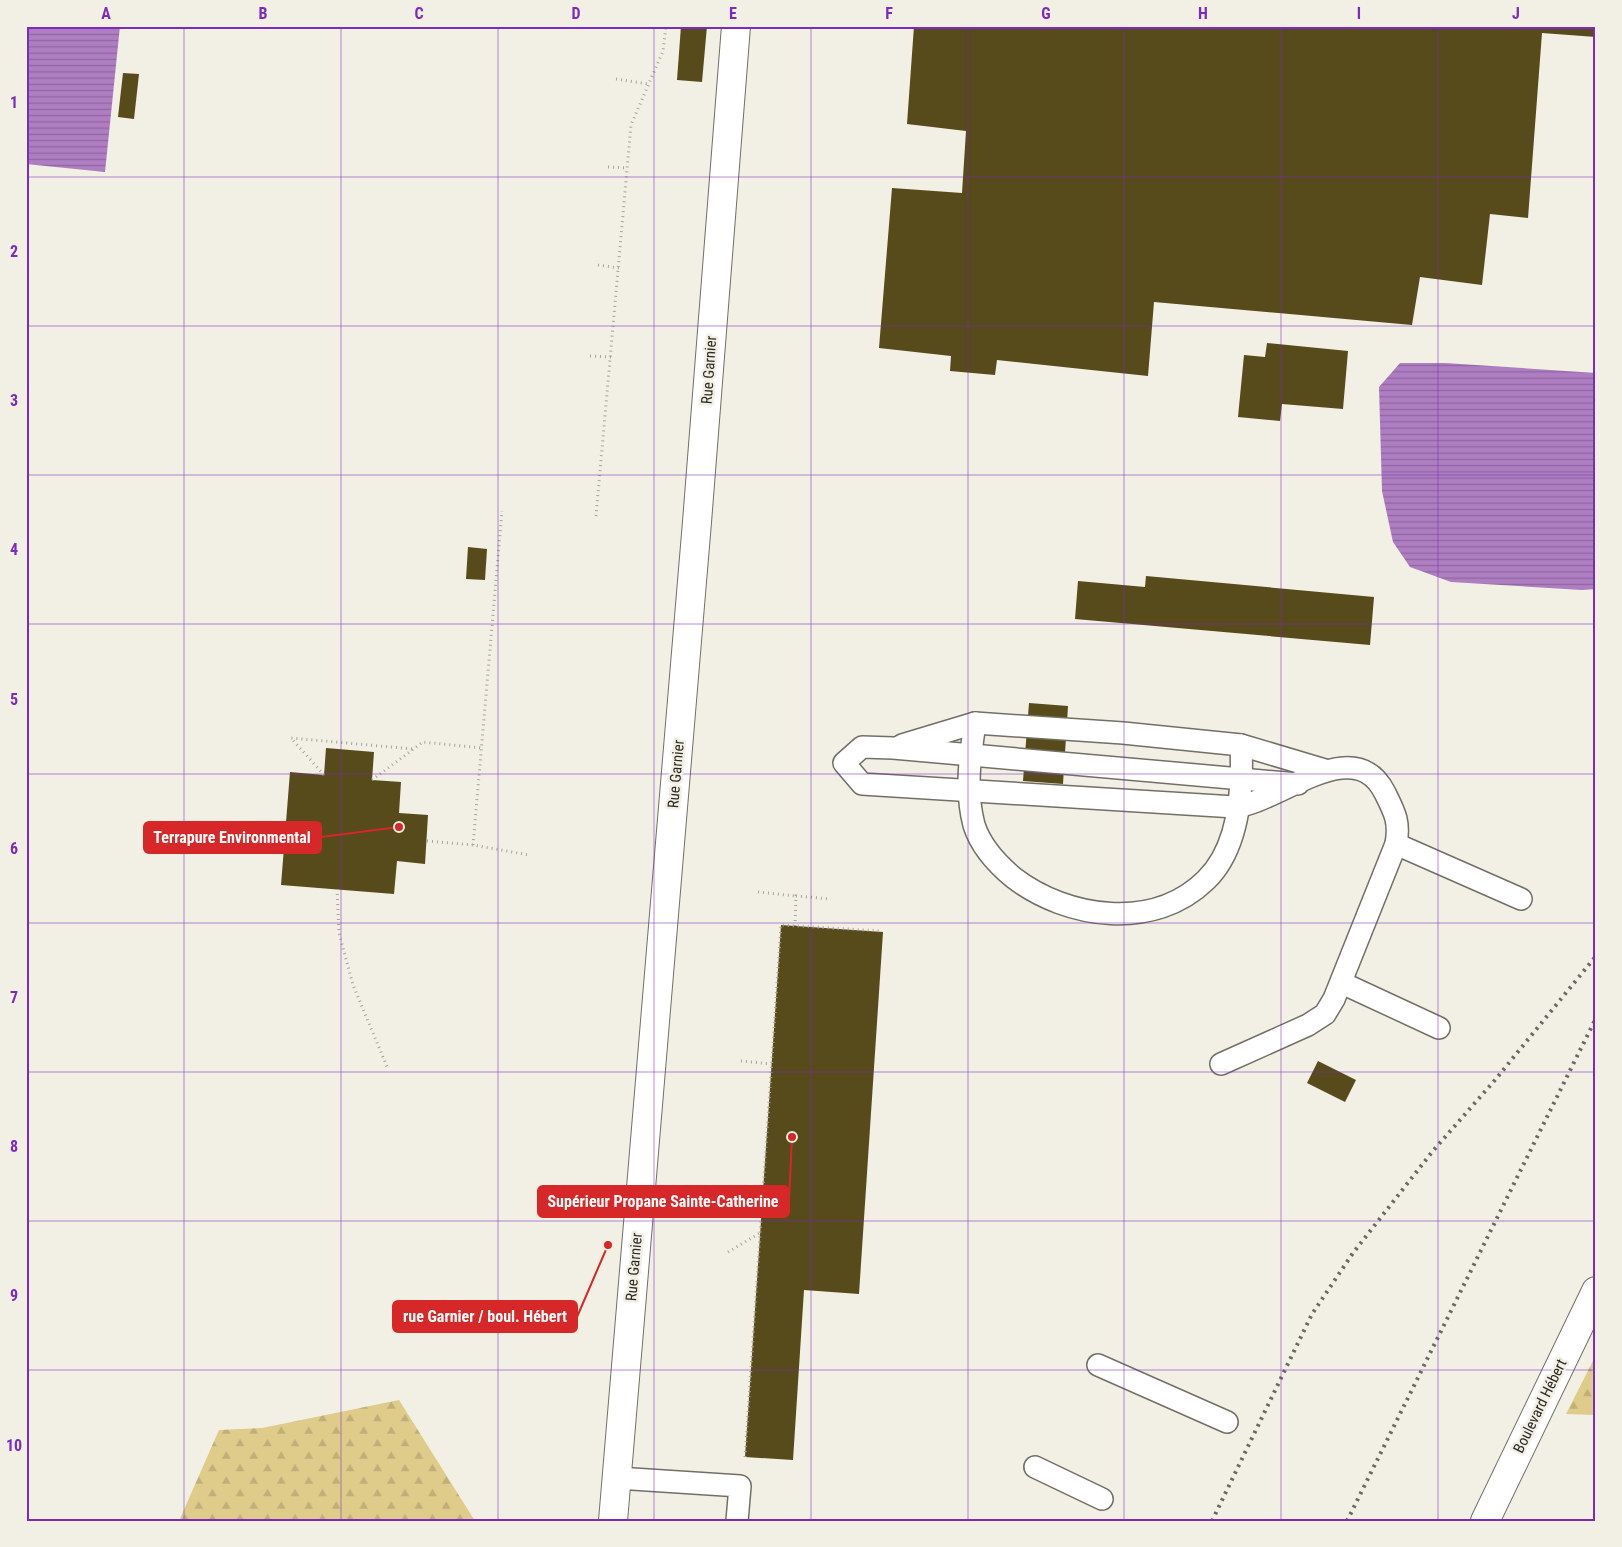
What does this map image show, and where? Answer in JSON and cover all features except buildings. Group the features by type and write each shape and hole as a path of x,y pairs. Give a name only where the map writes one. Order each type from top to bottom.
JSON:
{"street":[{"name":"Rue Garnier","path":"614,1521 698,522 736,26"},
{"name":"Boulevard Hébert","path":"1485,1521 1596,1291"}],"lane":[{"path":"975,724 968,791 974,825 984,847 1001,868 1029,889 1061,904 1110,915 1164,907 1191,892 1207,880 1221,858 1240,807 1242,779 1241,745"},
{"path":"893,748 975,724 1123,734 1241,745 1325,770"},
{"path":"1220,1064 1308,1025 1325,1014 1342,982 1396,844 1399,826 1393,808 1384,789 1373,777 1359,769 1339,767 1325,770 1298,784 1250,806 1240,807 862,784 844,763 862,747 893,748 1298,784"},
{"path":"1396,844 1521,899"},
{"path":"1342,982 1439,1028"},
{"path":"1098,1365 1227,1422"},
{"path":"1035,1467 1102,1499"},
{"path":"617,1478 740,1486 737,1521"}],"path":[{"path":"596,516 631,125 663,51 666,26"},
{"path":"616,79 649,84"},
{"path":"608,167 628,168"},
{"path":"598,265 619,268"},
{"path":"590,356 611,357"},
{"path":"473,845 502,510"},
{"path":"324,775 290,738 413,750"},
{"path":"372,780 423,742 482,748"},
{"path":"427,841 473,845 530,855"},
{"path":"337,889 339,933 353,984 388,1069"},
{"path":"758,892 831,899"},
{"path":"794,926 796,896"},
{"path":"745,1457 781,925 880,931"},
{"path":"741,1061 772,1064"},
{"path":"728,1252 760,1233"}],"green space":[{"path":"1596,1355 1596,1415 1566,1414"},
{"path":"399,1400 475,1521 179,1521 219,1430 262,1428"}],"shaded area":[{"path":"26,26 120,26 105,172 26,164"},
{"path":"1400,363 1445,363 1596,373 1596,589 1582,590 1451,582 1410,567 1393,542 1382,491 1379,387"}],"railway":[{"path":"1212,1521 1312,1314 1353,1253 1432,1152 1495,1080 1596,956"},
{"path":"1347,1521 1596,1018"}],"place":[{"name":"Terrapure Environmental","path":"399,827"},
{"name":"Supérieur Propane Sainte-Catherine","path":"792,1137"},
{"name":"rue Garnier / boul. Hébert","path":"608,1245"}]}
